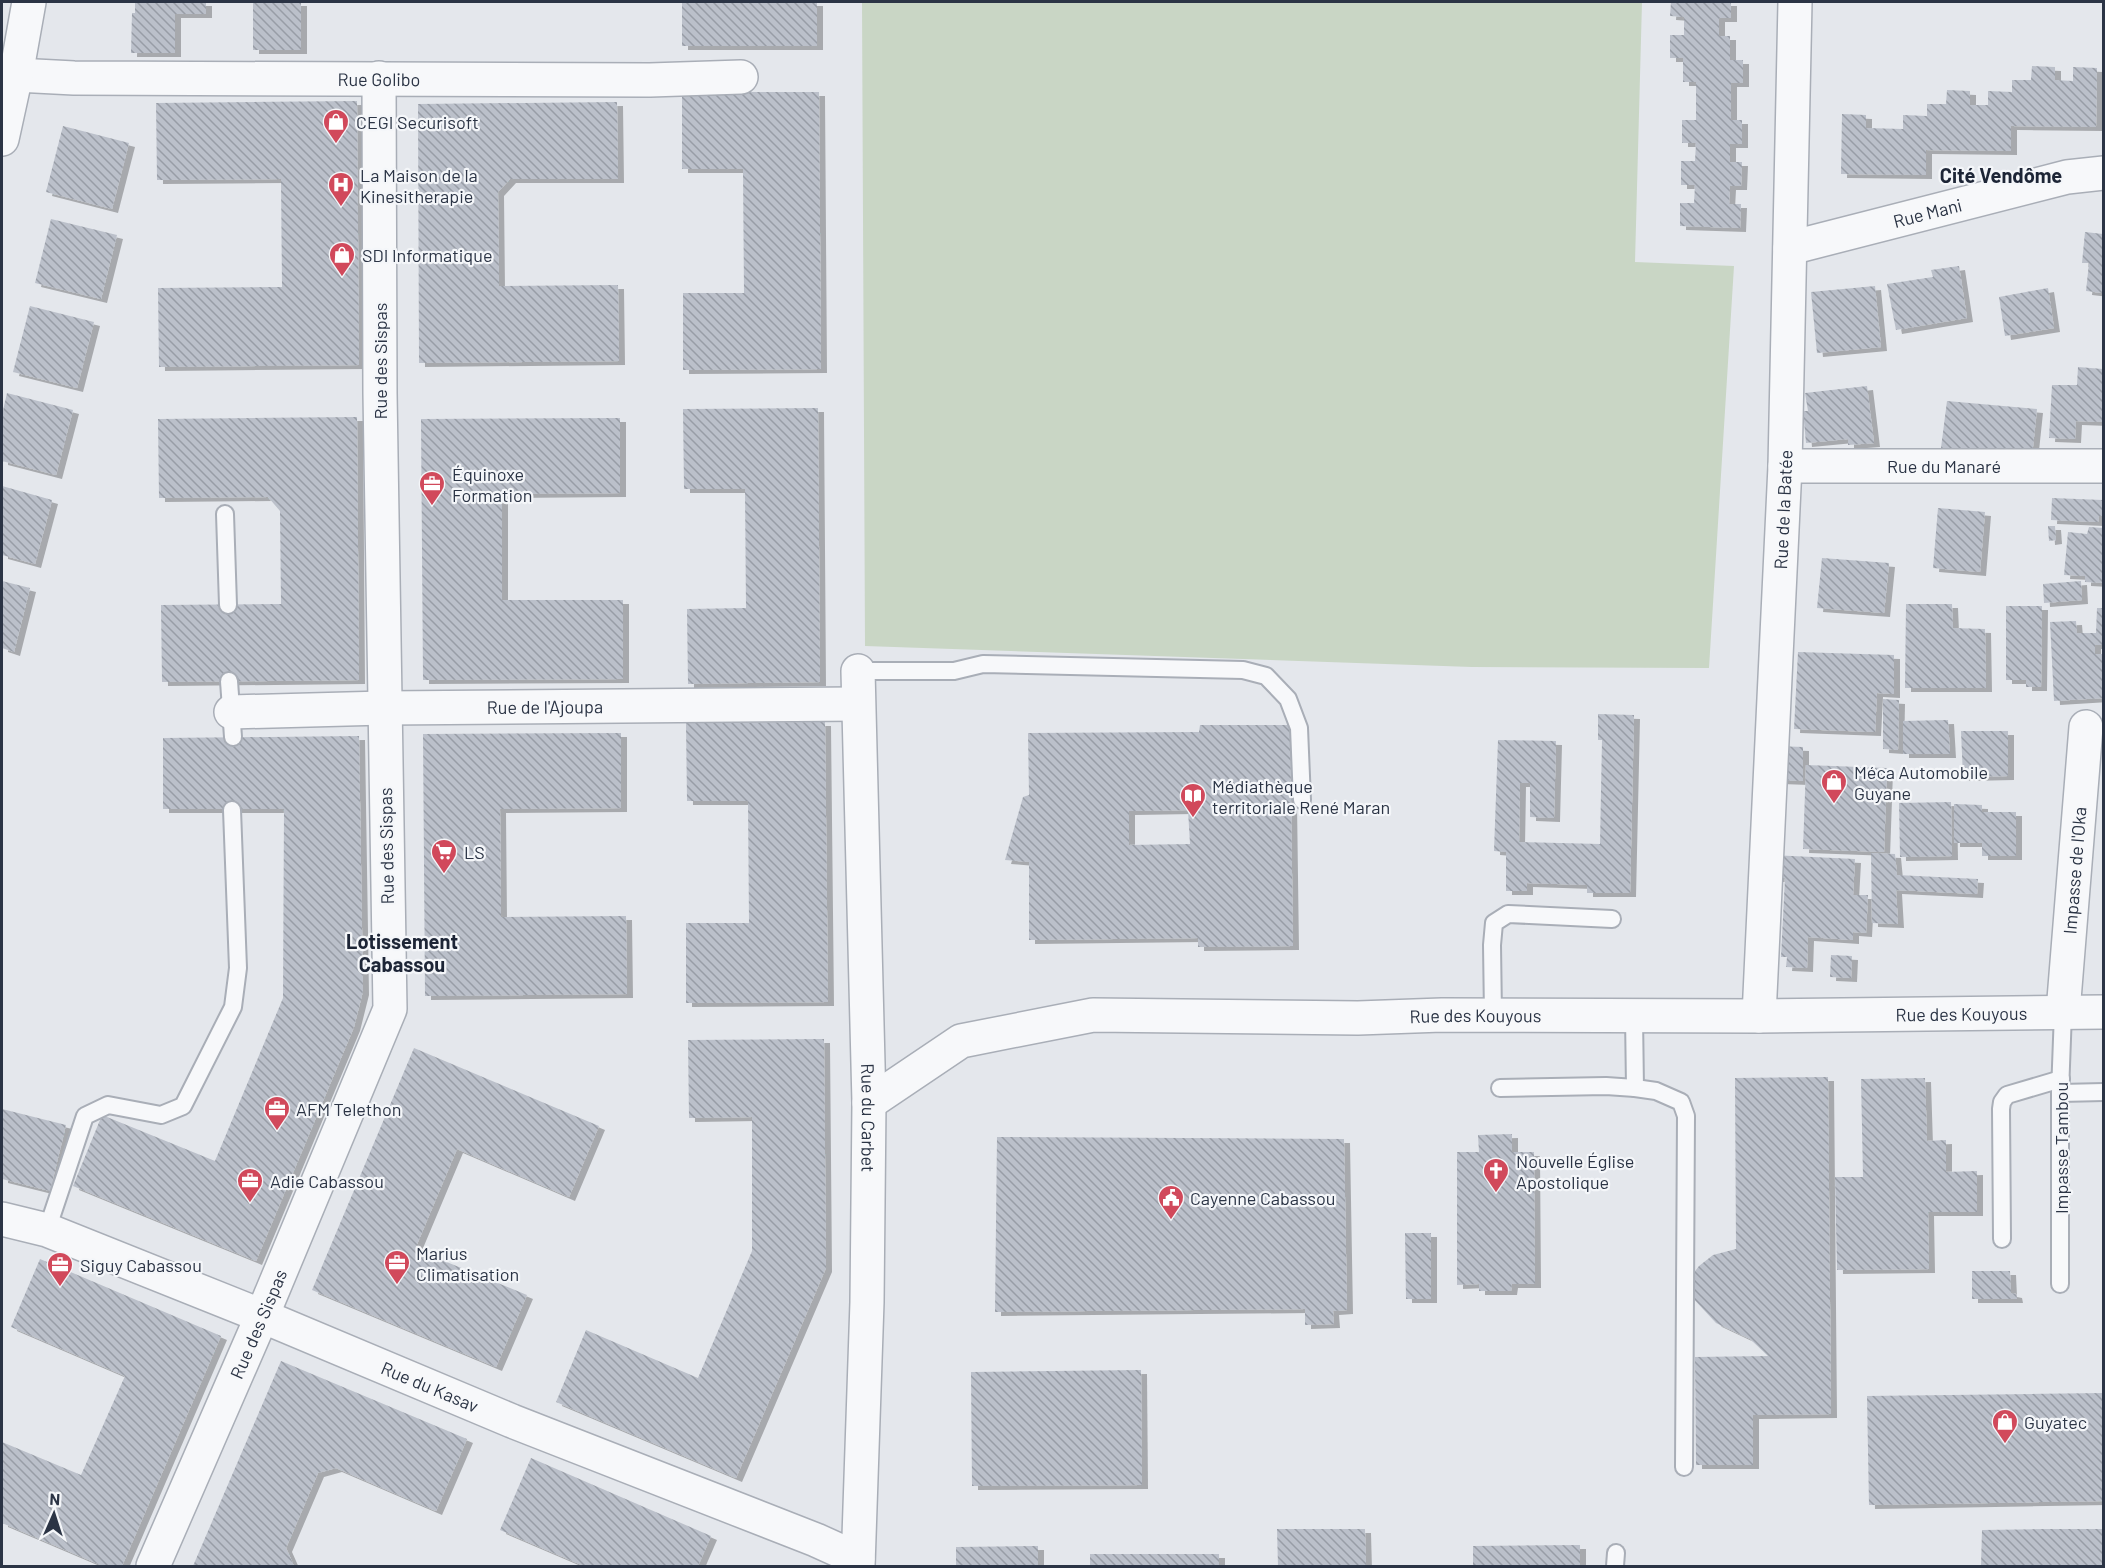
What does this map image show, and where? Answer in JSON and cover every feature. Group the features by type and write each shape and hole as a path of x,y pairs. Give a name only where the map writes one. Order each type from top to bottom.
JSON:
{"street":[{"path":"2,139 29,2"},
{"name":"Rue de la Batée","path":"1759,1016 1785,466 1795,2"},
{"name":"Rue Golibo","path":"16,75 74,78 650,80 741,77"},
{"name":"Rue des Sispas","path":"153,1566 262,1316 390,1010 380,393 379,78"},
{"name":"Rue Mani","path":"1790,248 2067,177 2103,173"},
{"name":"Rue du Manaré","path":"1785,466 2103,466"},
{"name":"Rue du Carbet","path":"858,670 869,1103 867,1302 858,1563"},
{"name":"Rue de l'Ajoupa","path":"231,710 858,704"},
{"name":"Impasse de l'Oka","path":"2063,1012 2086,727"},
{"name":"Rue des Kouyous","path":"869,1103 961,1041 1093,1015 1358,1018 1493,1015 1759,1016 2103,1012"},
{"name":"Rue du Kasav","path":"2,1219 47,1230 262,1316 512,1421 816,1540 858,1563"}],"lane":[{"path":"225,514 228,604"},
{"path":"858,670 954,671 983,664 1243,670 1266,676 1288,699 1299,728 1302,800"},
{"path":"47,1230 85,1116 108,1105 161,1115 183,1106 233,1007 238,968 232,810"},
{"path":"1493,1015 1494,923 1508,914 1612,919"},
{"name":"Impasse Tambou","path":"2060,1284 2063,1012"},
{"path":"1634,1016 1635,1088"},
{"path":"1500,1088 1606,1086 1635,1088 1670,1096 1681,1102 1686,1116 1684,1467"},
{"path":"2002,1239 2002,1102 2007,1095 2061,1086 2103,1092"}],"green space":[{"path":"862,2 1642,2 1635,262 1734,266 1709,668 1472,667 865,646"}],"building":[{"path":"135,2 206,2 206,14 175,14 175,53 131,53 132,13 135,13"},
{"path":"253,2 301,2 301,50 253,50"},
{"path":"682,2 817,2 817,46 682,46"},
{"path":"1671,2 1731,2 1731,18 1719,18 1719,36 1730,36 1730,60 1743,60 1743,83 1731,83 1731,120 1742,120 1742,144 1730,144 1730,162 1742,162 1741,186 1730,186 1729,204 1741,204 1740,228 1680,226 1680,203 1694,203 1695,185 1681,185 1681,161 1695,161 1696,143 1682,143 1682,120 1696,120 1696,82 1683,82 1683,58 1670,58 1670,35 1684,35 1684,17 1670,16"},
{"path":"2032,66 2055,67 2055,80 2073,81 2073,67 2097,68 2096,127 2011,126 2011,151 1926,150 1926,175 1841,174 1842,114 1866,115 1866,128 1903,129 1903,115 1927,116 1927,104 1946,104 1947,90 1970,91 1970,105 1988,105 1988,91 2012,92 2012,80 2031,80"},
{"path":"682,92 819,92 821,369 683,370 683,293 744,293 743,169 682,169"},
{"path":"357,101 359,365 159,367 158,288 282,287 281,179 157,180 156,103"},
{"path":"617,102 618,179 510,179 498,192 499,286 618,285 619,361 419,363 418,104"},
{"path":"63,126 129,143 112,209 46,192"},
{"path":"51,219 117,235 101,299 35,283"},
{"path":"2085,232 2103,234 2103,293 2086,291 2089,263 2082,263"},
{"path":"1959,266 1967,318 1896,330 1887,284 1933,277 1931,270"},
{"path":"1875,286 1881,347 1817,353 1811,292"},
{"path":"2048,288 2054,328 2005,336 1999,297"},
{"path":"30,306 94,322 77,388 13,372"},
{"path":"2078,367 2103,369 2103,422 2076,421 2075,439 2049,438 2052,385 2077,385"},
{"path":"1867,386 1874,443 1848,445 1848,439 1806,443 1803,411 1808,411 1805,393"},
{"path":"7,393 73,410 56,475 2,461 2,415"},
{"path":"1947,401 2037,409 2032,456 1941,448"},
{"path":"818,408 820,682 688,684 687,609 746,608 745,489 684,489 683,409"},
{"path":"357,417 359,680 162,682 161,605 281,604 280,511 268,497 159,498 158,419"},
{"path":"620,418 620,493 502,494 502,600 623,600 623,679 423,680 421,419"},
{"path":"2,486 52,500 35,564 2,555"},
{"path":"2052,498 2103,500 2103,516 2099,516 2098,522 2051,520"},
{"path":"1938,508 1985,512 1980,572 1933,568"},
{"path":"2048,526 2055,526 2056,540 2049,541"},
{"path":"2089,527 2103,528 2103,583 2085,582 2085,576 2064,575 2068,532 2087,534"},
{"path":"1822,558 1889,563 1884,613 1817,608"},
{"path":"2,581 30,588 14,652 2,648"},
{"path":"2081,581 2082,600 2044,603 2043,584"},
{"path":"1906,604 1952,604 1953,628 1985,629 1986,688 1905,688"},
{"path":"2006,606 2042,606 2041,687 2026,687 2026,680 2006,680"},
{"path":"2097,608 2103,608 2103,645 2095,645 2095,654 2103,654 2103,698 2054,701 2050,622 2076,621 2077,633 2096,633"},
{"path":"1798,652 1894,655 1894,694 1877,693 1875,732 1794,729"},
{"path":"1883,699 1899,700 1898,750 1883,749"},
{"path":"1598,714 1634,715 1630,893 1587,893 1587,885 1527,883 1527,891 1506,891 1506,852 1494,851 1498,740 1556,741 1554,818 1530,817 1530,783 1520,783 1519,842 1600,844 1602,740 1598,740"},
{"path":"1948,720 1950,754 1903,754 1903,721"},
{"path":"825,722 828,1002 686,1003 686,923 749,923 748,801 687,801 686,723"},
{"path":"1200,725 1290,725 1293,946 1198,947 1198,938 1029,940 1029,862 1005,860 1023,797 1029,795 1028,733 1199,732","holes":["1188,810 1190,844 1129,845 1129,811"]},
{"path":"1961,731 2008,731 2008,776 1963,777"},
{"path":"621,733 621,808 500,809 501,917 626,916 627,994 425,996 423,734"},
{"path":"359,736 363,991 354,1027 256,1261 73,1186 102,1115 215,1161 283,998 284,809 163,809 163,738"},
{"path":"1777,746 1803,747 1803,781 1776,780"},
{"path":"1806,765 1887,768 1884,852 1803,849"},
{"path":"1951,802 1952,856 1900,857 1899,803"},
{"path":"1954,804 1982,805 1982,812 2016,812 2016,856 1982,856 1982,843 1954,843"},
{"path":"1871,853 1895,854 1897,875 1978,879 1977,894 1896,890 1898,924 1872,923"},
{"path":"1771,855 1855,859 1853,895 1868,895 1866,933 1853,932 1853,940 1808,937 1807,968 1786,967 1787,957 1781,957 1785,878 1770,878"},
{"path":"1831,955 1852,956 1851,978 1830,977"},
{"path":"824,1039 826,1268 736,1478 556,1402 586,1330 698,1378 752,1251 752,1117 689,1118 688,1040"},
{"path":"414,1048 599,1126 569,1197 457,1149 415,1249 527,1295 496,1367 312,1290"},
{"path":"1828,1077 1831,1414 1753,1415 1753,1465 1696,1465 1695,1357 1768,1356 1750,1339 1716,1323 1689,1294 1689,1279 1699,1266 1713,1255 1736,1249 1735,1078"},
{"path":"1925,1078 1927,1141 1946,1140 1946,1172 1977,1171 1977,1212 1928,1212 1929,1269 1837,1270 1835,1177 1863,1177 1861,1079"},
{"path":"2,1109 66,1125 50,1191 2,1179"},
{"path":"1512,1134 1512,1152 1534,1152 1535,1284 1512,1284 1511,1291 1479,1291 1479,1284 1457,1285 1457,1152 1479,1152 1478,1135"},
{"name":"Cayenne Cabassou","path":"997,1137 1344,1139 1347,1310 1333,1311 1334,1324 1305,1325 1305,1309 995,1312"},
{"path":"1405,1233 1431,1233 1431,1299 1406,1299"},
{"path":"40,1259 221,1336 122,1566 103,1566 2,1523 2,1442 81,1475 125,1376 11,1327"},
{"path":"1972,1271 2010,1271 2011,1293 2016,1294 2017,1299 1972,1299"},
{"path":"281,1361 467,1439 436,1511 336,1468 318,1473 286,1548 294,1566 193,1566"},
{"path":"1141,1370 1142,1485 972,1486 971,1372"},
{"path":"2103,1393 2103,1501 1869,1505 1867,1396"},
{"path":"531,1458 711,1536 698,1566 584,1566 500,1530"},
{"path":"1277,1529 1365,1529 1366,1566 1278,1566"},
{"path":"2103,1529 2103,1566 1981,1566 1982,1530"},
{"path":"1580,1545 1580,1566 1473,1566 1473,1546"},
{"path":"1038,1546 1038,1566 956,1566 956,1547"},
{"path":"1090,1554 1219,1554 1219,1566 1090,1566"}],"place":[{"name":"CEGI Securisoft","path":"336,145"},
{"name":"La Maison de la Kinesitherapie","path":"341,208"},
{"name":"SDI Informatique","path":"342,278"},
{"name":"Équinoxe Formation","path":"432,507"},
{"name":"Méca Automobile Guyane","path":"1834,805"},
{"name":"Médiathèque territoriale René Maran","path":"1193,819"},
{"name":"LS","path":"444,875"},
{"name":"AFM Telethon","path":"277,1132"},
{"name":"Nouvelle Église Apostolique","path":"1496,1194"},
{"name":"Adie Cabassou","path":"250,1204"},
{"name":"Cayenne Cabassou","path":"1171,1221"},
{"name":"Marius Climatisation","path":"397,1286"},
{"name":"Siguy Cabassou","path":"60,1288"},
{"name":"Guyatec","path":"2005,1445"}],"district":[{"name":"Cité Vendôme","path":"2001,175"},
{"name":"Lotissement Cabassou","path":"402,952"}]}
